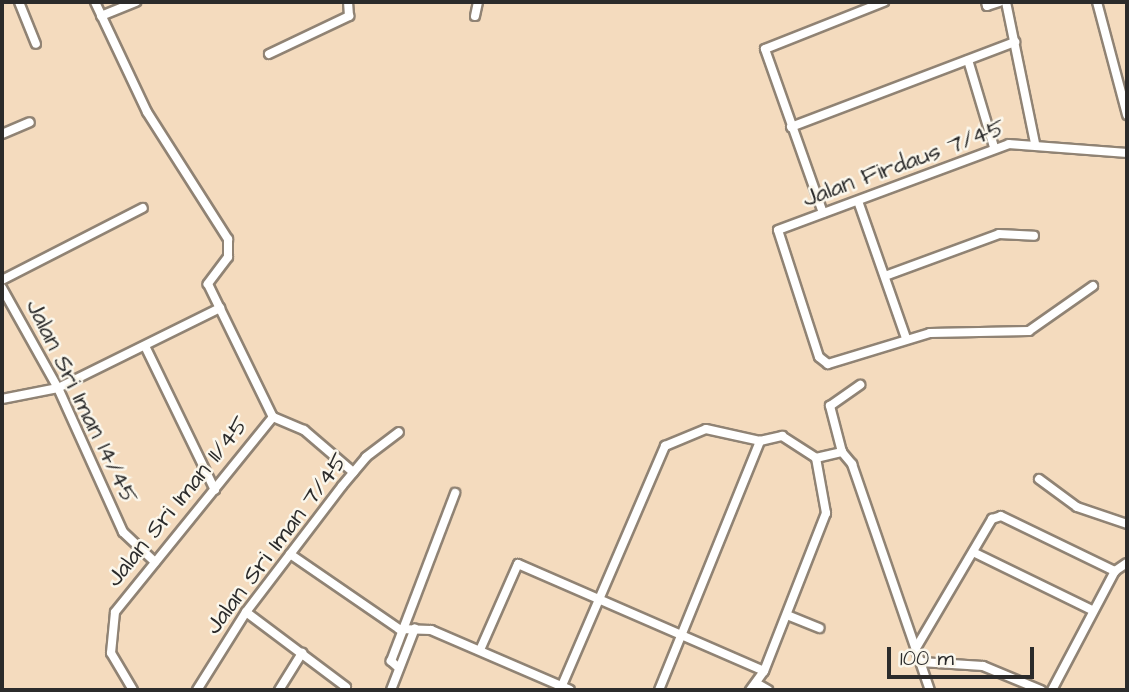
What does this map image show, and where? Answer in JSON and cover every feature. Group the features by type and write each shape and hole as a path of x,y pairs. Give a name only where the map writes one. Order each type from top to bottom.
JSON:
{"street":[{"path":"19,2 36,44"},
{"path":"95,2 147,112 228,239 228,257 208,284 273,417 304,430 353,472"},
{"path":"101,16 136,2"},
{"path":"269,54 349,16 348,2"},
{"path":"475,16 478,2"},
{"path":"823,213 765,57 767,46 884,2"},
{"path":"986,2 988,6 999,2"},
{"path":"1006,2 1035,143"},
{"path":"1097,2 1127,115"},
{"path":"791,127 1015,42"},
{"path":"968,60 993,147"},
{"path":"2,134 30,122"},
{"name":"Jalan Firdaus 7/45","path":"906,338 832,364 821,361 778,230 993,147 1035,143 1127,153"},
{"path":"858,201 906,338 930,332 1029,331 1093,286"},
{"path":"2,280 143,208"},
{"path":"885,276 999,234 1034,236"},
{"name":"Jalan Sri Iman 14/45","path":"2,288 58,388 124,532 155,562"},
{"path":"2,399 58,388 220,308"},
{"path":"145,346 215,490"},
{"path":"860,385 830,407 842,452 852,464 930,690"},
{"name":"Jalan Sri Iman 11/45","path":"133,690 111,653 111,626 121,600 273,417"},
{"path":"290,554 402,630 415,628 480,650 564,689 668,443 706,429 760,441 786,437 816,458 826,516 764,671 750,690"},
{"name":"Jalan Sri Iman 7/45","path":"197,690 246,612 353,472 399,432"},
{"path":"659,690 760,441"},
{"path":"816,458 842,452"},
{"path":"1039,479 1077,507 1127,524"},
{"path":"398,668 391,661 456,493"},
{"path":"916,648 992,519 999,515 1115,571"},
{"path":"973,552 1092,610"},
{"path":"1052,690 1115,571 1127,563"},
{"path":"480,650 518,564 764,671"},
{"path":"246,612 346,687"},
{"path":"787,615 820,628"},
{"path":"391,690 415,628"},
{"path":"279,690 302,653"},
{"path":"920,662 983,666 1041,690"},
{"path":"756,682 768,690"}]}
